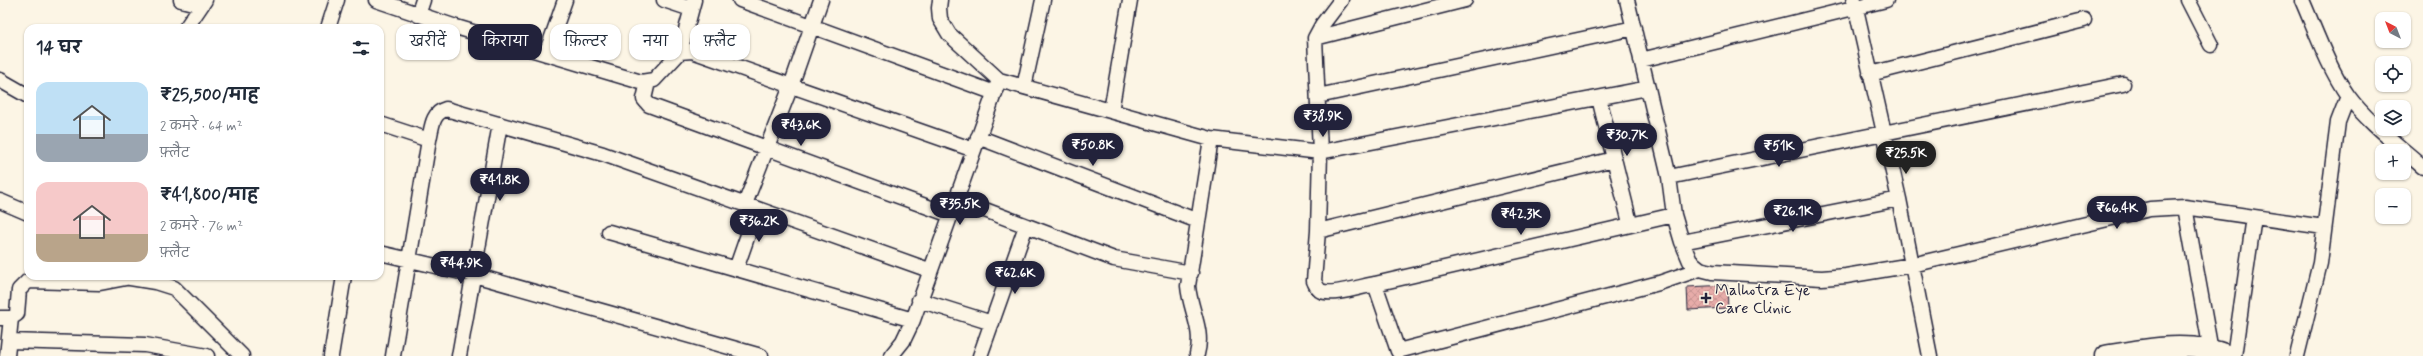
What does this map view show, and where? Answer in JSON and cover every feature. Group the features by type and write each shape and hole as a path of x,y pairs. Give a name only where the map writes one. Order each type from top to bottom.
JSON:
{"main road":[{"path":"2104,356 2165,348 2196,348 2230,356"}],"street":[{"path":"181,0 203,3 189,24"},
{"path":"329,24 337,0"},
{"path":"376,0 418,15 636,80 648,82 659,76 673,60"},
{"path":"418,15 423,0"},
{"path":"546,54 565,0"},
{"path":"664,0 692,4 682,44"},
{"path":"740,0 812,26 997,87 1024,87 1211,138 1320,152 1648,88"},
{"path":"736,269 766,148 791,86 821,0"},
{"path":"1024,87 1043,0"},
{"path":"1111,111 1130,0"},
{"path":"1341,0 1322,25 1315,38 1320,152 1318,231 1314,281 1317,287 1322,291 1331,292 1375,284 1630,223 1674,215"},
{"path":"1315,38 1444,3 1465,0"},
{"path":"1627,0 1669,177 1674,215 1682,242 1690,260 1700,269 1712,272 1822,278 1912,266 2150,209 2185,207 2324,227"},
{"path":"1641,60 1855,4 1886,0"},
{"path":"2188,0 2211,45"},
{"path":"2302,0 2330,64 2348,96 2365,115 2423,167"},
{"path":"938,1 940,19 949,34 997,87"},
{"path":"1855,4 1883,134 1899,199 1930,356"},
{"path":"1870,74 2084,20"},
{"path":"1318,96 1634,28"},
{"path":"682,52 692,51 791,86 976,143 1198,221"},
{"path":"0,80 24,94"},
{"path":"648,82 644,100 649,105 950,215"},
{"path":"1669,177 2123,84"},
{"path":"891,356 903,341 913,320 929,270 997,87"},
{"path":"2297,356 2315,285 2338,122 2348,96"},
{"path":"1599,98 1630,223"},
{"path":"393,356 429,140 436,115 440,111 446,109 603,154 929,270"},
{"path":"459,356 500,124"},
{"path":"384,125 429,140"},
{"path":"1197,354 1200,334 1189,298 1190,273 1211,138"},
{"path":"1318,231 1614,159"},
{"path":"956,198 1114,259 1190,273"},
{"path":"1682,242 1899,199"},
{"path":"0,201 24,211"},
{"path":"2185,207 2211,351"},
{"path":"2234,356 2254,217"},
{"path":"980,356 1026,226"},
{"path":"609,232 913,320"},
{"path":"384,254 474,275 761,356"},
{"path":"1375,284 1398,354 1659,283 1700,269"},
{"path":"7,356 9,341 5,318 17,314 19,290 28,281 100,283 111,280"},
{"path":"142,280 155,282 174,288 242,356"},
{"path":"331,356 343,280"},
{"path":"919,300 992,323"},
{"path":"9,341 145,345 207,356"}],"building":[{"path":"1727,285 1728,308 1688,310 1687,287"}],"place":[{"name":"Malhotra Eye Care Clinic","path":"1706,298"}]}
